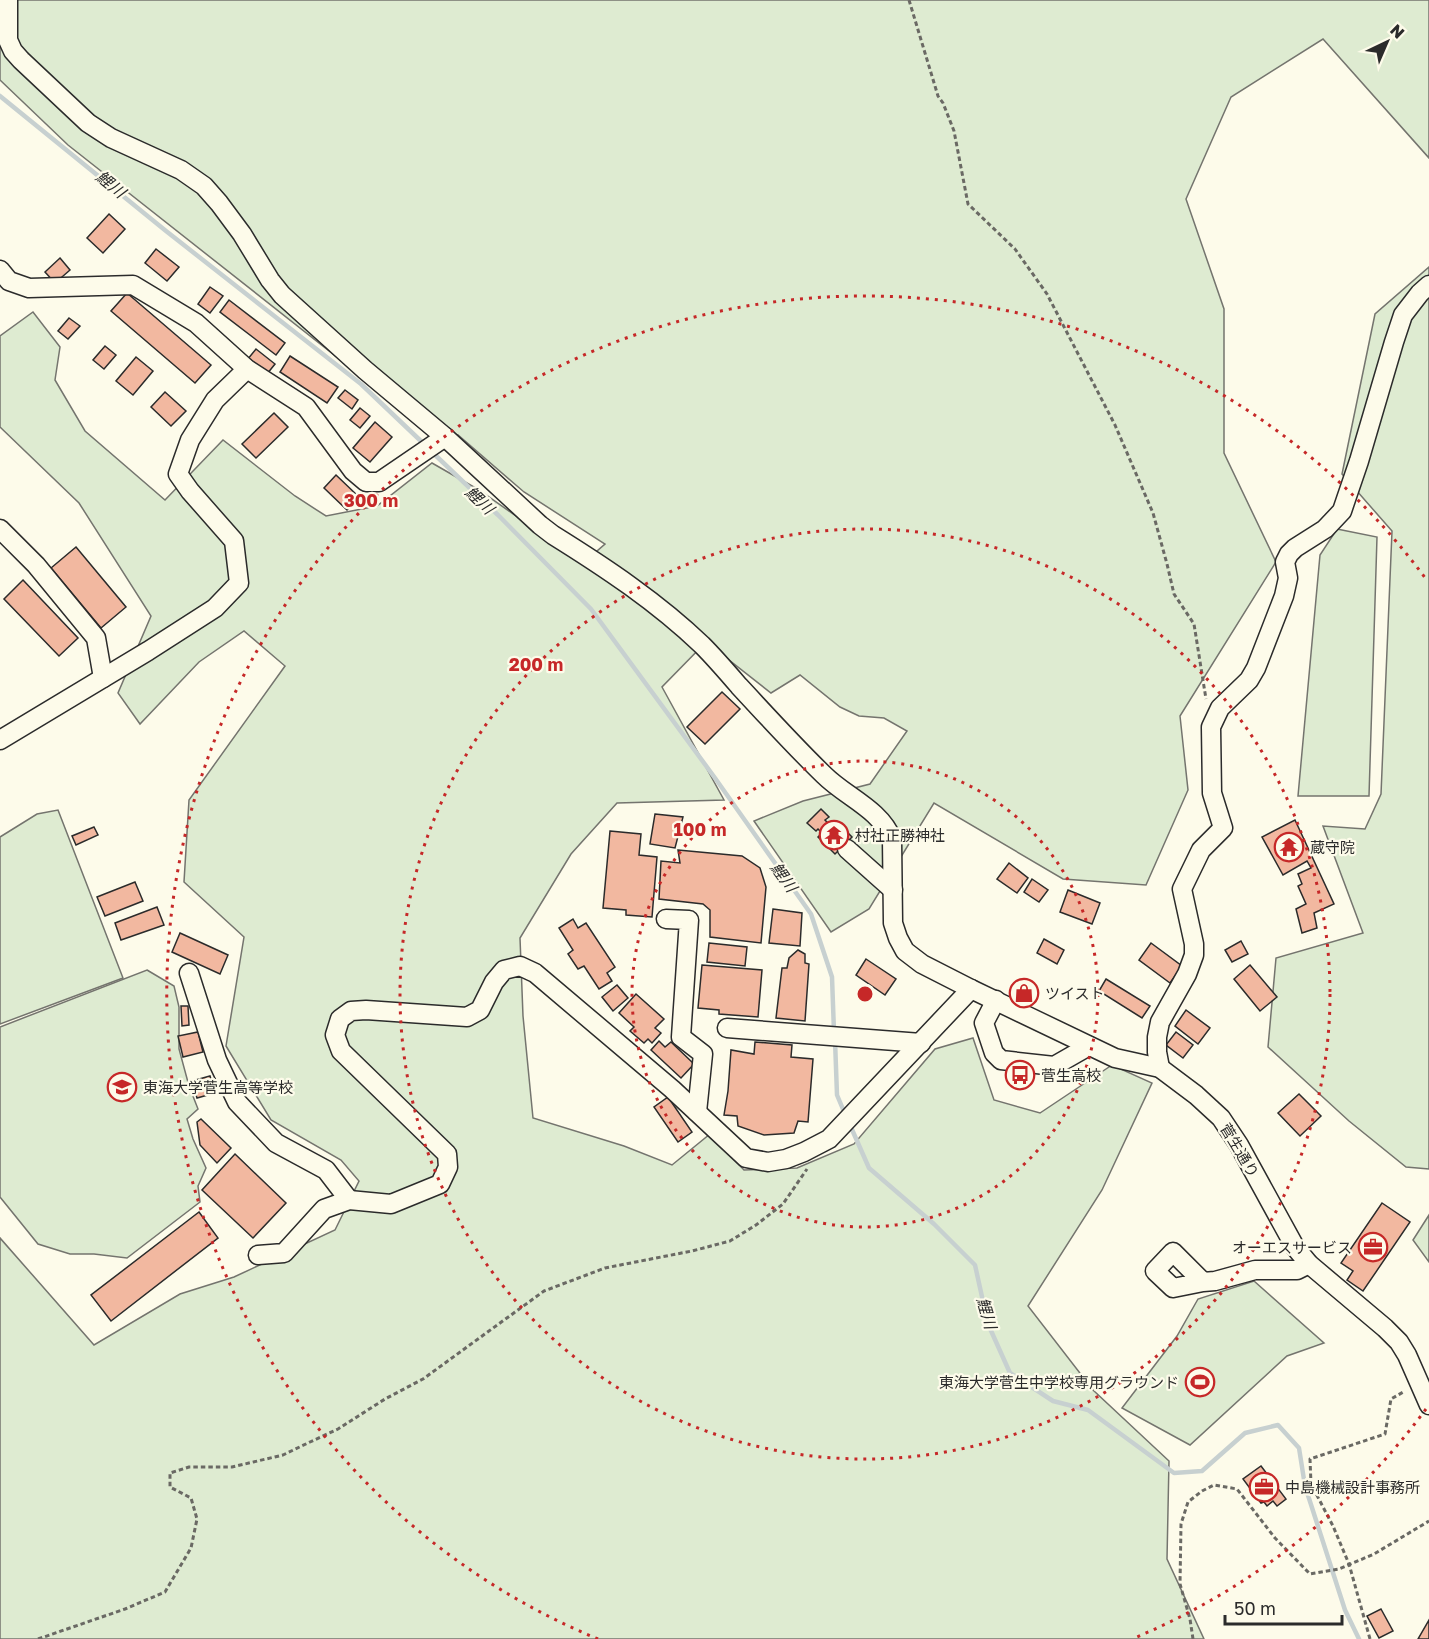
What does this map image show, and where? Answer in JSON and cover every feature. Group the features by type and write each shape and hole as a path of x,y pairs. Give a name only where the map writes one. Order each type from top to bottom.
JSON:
{"street":[{"name":"菅生通り","path":"8,0 8,40 13,51 88,123 111,138 181,170 204,186 242,234 270,280 282,295 442,440 553,535 635,589 705,647 797,749 833,784 882,820 892,839 892,923 904,951 922,964 971,989 1115,1058 1160,1068 1196,1095 1221,1118 1239,1145 1295,1247 1309,1264 1399,1342 1429,1405"},
{"path":"0,270 9,281 29,288 132,285 196,323 247,369 306,407 353,471 366,482 379,482 442,440"},
{"path":"1160,1068 1157,1037 1160,1022 1187,974 1194,955 1194,944 1182,889 1201,850 1223,828 1212,794 1211,728 1220,708 1249,680 1256,668 1284,596 1288,578 1285,562 1288,554 1325,529 1342,511 1403,315 1429,285"},
{"path":"0,740 215,608 239,583 234,541 178,474 190,440 215,400 247,369"},
{"path":"0,529 36,565 96,638 104,678"},
{"path":"847,849 893,890"},
{"path":"666,919 689,920 681,1037 704,1054 697,1112"},
{"path":"258,1255 284,1253 324,1209 349,1200 391,1204 440,1184 448,1167 447,1154 341,1051 335,1035 340,1019 351,1011 467,1017 480,1010 494,982 504,970 520,966 535,974 672,1089 746,1158 768,1162 786,1159 829,1139 971,989"},
{"path":"189,973 217,1060 237,1102 276,1143 326,1170 349,1200"},
{"path":"996,1000 984,1023 994,1053 1001,1060 1054,1066 1089,1046"},
{"path":"727,1028 921,1043"},
{"path":"1203,1282 1255,1270 1298,1270 1309,1264"}],"path":[{"path":"909,0 938,96 954,131 969,204 1015,249 1047,294 1115,425 1153,513 1174,594 1194,624 1211,728"},
{"path":"38,1639 140,1604 165,1592 191,1548 197,1519 191,1498 170,1487 170,1473 189,1467 232,1467 283,1455 338,1429 385,1399 423,1379 544,1291 605,1268 730,1241 783,1204 809,1167"},
{"path":"1370,1639 1349,1564 1333,1526 1311,1484 1310,1459 1385,1434 1391,1399 1419,1383"},
{"path":"1193,1639 1180,1584 1181,1524 1188,1502 1202,1491 1214,1485 1237,1489 1275,1538 1310,1574 1339,1569 1374,1554 1429,1521"}],"green space":[{"path":"0,0 1429,0 1429,158 1323,39 1231,97 1186,199 1224,309 1224,453 1276,562 1180,716 1188,790 1146,885 1063,879 934,803 869,909 831,932 754,821 803,801 870,784 907,731 884,718 859,716 840,707 800,675 771,693 706,642 662,687 724,800 617,803 571,854 520,938 523,1016 533,1118 624,1146 672,1165 710,1134 744,1170 797,1168 854,1144 935,1049 973,1038 994,1100 1040,1113 1112,1065 1152,1083 1102,1190 1028,1306 1093,1390 1169,1461 1167,1559 1204,1639 0,1639 0,1238 94,1345 180,1294 234,1277 335,1230 359,1181 341,1160 271,1120 226,1046 244,937 184,882 189,800 285,666 244,631 199,662 140,724 118,693 151,616 79,503 0,427 0,336 33,312 60,347 55,380 85,431 165,500 223,440 295,496 326,516 377,506 432,463 479,490 583,563 605,544 524,492 458,435 435,430 357,373 68,145 0,80"},
{"path":"1429,267 1429,1169 1406,1167 1349,1121 1268,1047 1276,958 1363,933 1323,826 1365,829 1381,794 1392,531 1342,474 1375,314"},
{"path":"1337,529 1377,537 1369,796 1298,796 1320,555"},
{"path":"58,810 123,978 0,1024 0,837 37,814"},
{"path":"147,970 174,986 179,1007 179,1049 198,1109 187,1119 206,1168 198,1186 200,1202 127,1258 70,1254 38,1244 0,1197 0,1027"},
{"path":"1429,1215 1429,1262 1413,1240"},
{"name":"東海大学菅生中学校専用グラウンド","path":"1254,1281 1324,1343 1287,1356 1190,1445 1122,1408 1177,1336 1198,1299"}],"building":[{"path":"109,214 125,229 103,253 87,238"},
{"path":"156,249 179,267 167,281 145,263"},
{"path":"60,258 70,270 55,283 45,272"},
{"path":"210,287 223,296 210,313 198,304"},
{"path":"127,293 211,365 195,383 111,311"},
{"path":"229,300 285,343 276,355 220,312"},
{"path":"69,318 80,326 68,339 58,331"},
{"path":"105,346 116,355 104,369 93,360"},
{"path":"256,349 275,364 267,374 247,360"},
{"path":"290,356 338,387 327,403 280,372"},
{"path":"136,357 153,371 133,395 116,381"},
{"path":"345,390 358,400 352,409 338,398"},
{"path":"165,392 186,411 171,426 151,407"},
{"path":"360,408 370,416 360,428 350,420"},
{"path":"274,413 288,427 256,458 242,444"},
{"path":"375,422 392,437 370,462 353,448"},
{"path":"336,475 359,497 347,510 324,488"},
{"path":"76,547 126,607 101,628 51,568"},
{"path":"23,580 78,638 59,656 4,599"},
{"path":"722,692 740,709 705,744 687,727"},
{"path":"821,809 829,817 825,820 831,826 836,821 852,837 835,854 818,837 822,833 807,823"},
{"path":"655,814 683,817 675,848 650,844"},
{"path":"1295,820 1334,904 1314,913 1317,928 1302,933 1296,909 1306,904 1298,886 1302,884 1298,874 1311,868 1307,861 1283,875 1262,837"},
{"path":"94,827 98,835 76,845 72,836"},
{"path":"610,831 641,834 639,855 657,857 652,917 626,915 626,910 603,908"},
{"path":"678,850 742,856 760,868 766,887 761,943 710,937 710,910 703,904 659,899 661,861 680,863"},
{"path":"1009,863 1028,878 1017,893 997,879"},
{"path":"1032,879 1048,890 1039,902 1024,892"},
{"path":"135,882 143,901 105,916 97,897"},
{"path":"1068,890 1100,903 1092,924 1060,912"},
{"path":"157,907 164,925 121,940 115,923"},
{"path":"773,909 802,913 800,946 769,943"},
{"path":"573,919 578,928 586,923 615,967 607,973 612,981 599,989 584,966 578,969 568,954 573,950 559,928"},
{"path":"180,933 228,955 220,974 172,952"},
{"path":"1044,939 1064,950 1057,964 1037,953"},
{"path":"1241,941 1248,954 1232,962 1225,950"},
{"path":"709,943 747,947 745,966 707,962"},
{"path":"1151,943 1182,966 1170,983 1139,960"},
{"path":"798,950 805,954 805,963 809,964 805,1021 776,1018 782,968 787,968 789,958"},
{"path":"866,959 896,979 885,995 856,975"},
{"path":"702,965 762,970 758,1017 719,1014 719,1010 698,1008"},
{"path":"1250,965 1277,997 1260,1011 1234,979"},
{"path":"1106,979 1150,1006 1142,1018 1099,991"},
{"path":"1022,981 1033,986 1025,1002 1014,997"},
{"path":"617,985 628,998 613,1011 602,997"},
{"path":"636,994 664,1019 655,1028 661,1033 652,1043 648,1039 644,1043 630,1031 634,1027 619,1013"},
{"path":"181,1006 188,1006 189,1025 182,1026"},
{"path":"1186,1010 1210,1028 1198,1044 1175,1026"},
{"path":"198,1032 203,1052 183,1057 178,1036"},
{"path":"1176,1032 1193,1045 1183,1058 1166,1045"},
{"path":"659,1041 665,1047 671,1042 694,1064 681,1078 651,1050"},
{"path":"755,1042 792,1045 791,1057 813,1059 808,1122 798,1121 794,1133 764,1135 738,1126 737,1116 724,1115 731,1050 754,1054"},
{"path":"210,1076 215,1093 197,1098 192,1081"},
{"path":"1299,1094 1321,1116 1300,1136 1278,1113"},
{"path":"668,1097 692,1132 678,1142 654,1107"},
{"path":"201,1119 231,1148 217,1163 200,1145 197,1122"},
{"path":"235,1154 286,1203 253,1238 202,1190"},
{"path":"1382,1203 1410,1222 1363,1291 1347,1280 1353,1271 1341,1263"},
{"path":"199,1212 218,1238 111,1321 91,1295"},
{"path":"1261,1466 1286,1499 1277,1506 1273,1501 1267,1506 1264,1502 1261,1503 1243,1479"},
{"path":"1381,1609 1393,1631 1379,1638 1367,1616"},
{"path":"1429,1620 1429,1639 1418,1639"}],"waterway":[{"name":"鯉川","path":"0,96 166,231 361,384 424,444"},
{"name":"鯉川","path":"432,452 591,609 811,914 832,977 834,1032"},
{"name":"鯉川","path":"835,1040 837,1095 845,1114"},
{"name":"鯉川","path":"850,1125 869,1168 934,1224 975,1265 988,1324 1010,1373 1053,1401 1088,1410 1174,1473 1202,1471 1245,1433 1278,1425 1299,1448 1305,1486 1345,1610 1359,1639"}],"place":[{"name":"村社正勝神社","path":"834,835"},
{"name":"蔵守院","path":"1289,847"},
{"name":"ツイスト","path":"1024,993"},
{"name":"菅生高校","path":"1020,1075"},
{"name":"東海大学菅生高等学校","path":"122,1087"},
{"name":"オーエスサービス","path":"1373,1247"},
{"name":"東海大学菅生中学校専用グラウンド","path":"1200,1382"},
{"name":"中島機械設計事務所","path":"1264,1487"}]}
